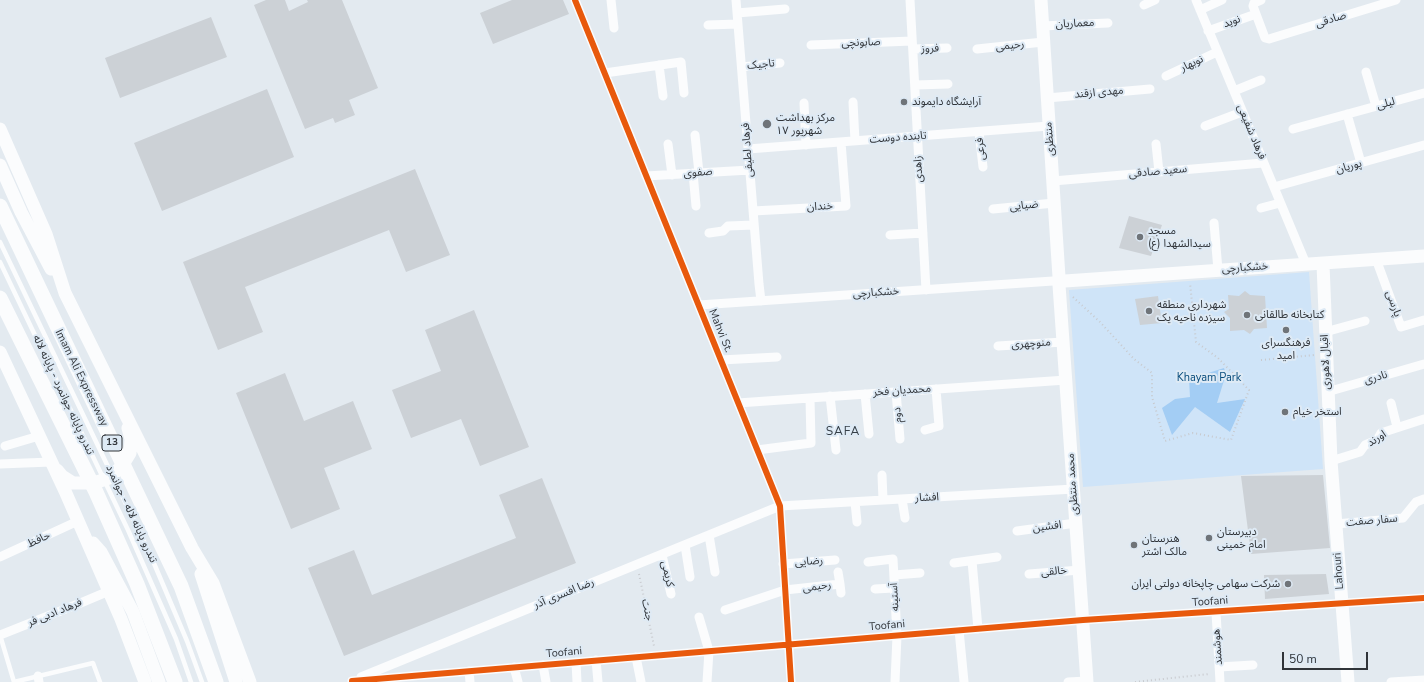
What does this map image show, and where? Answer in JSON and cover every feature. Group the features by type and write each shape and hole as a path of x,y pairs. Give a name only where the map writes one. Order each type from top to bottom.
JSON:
{"highway":[{"name":"Imam Ali Expressway","path":"0,206 181,586 216,682"},
{"path":"0,298 96,492 134,576 175,682"}],"main road":[{"name":"منتظری","path":"1041,0 1059,281"},
{"path":"0,129 46,234 65,293"},
{"path":"0,165 21,212 65,293 192,548 213,583 250,682"},
{"name":"خشکبارچی","path":"1059,281 1424,256"},
{"name":"اقبال لاهوری","path":"1323,264 1331,461"},
{"name":"محمد منتظری","path":"1059,281 1087,681"},
{"path":"0,352 122,619 145,682"},
{"path":"51,462 62,476 73,483 94,484 109,478 122,466 130,453 131,439 125,414"},
{"name":"Lahouri","path":"1331,461 1348,682"},
{"path":"79,524 101,552 133,612 158,682"},
{"path":"192,548 236,682"}],"street":[{"name":"Mahvi St.","path":"575,0 780,506 791,682"},
{"path":"611,0 614,28"},
{"name":"فرهاد لطیفی","path":"736,0 759,284 762,301"},
{"name":"زاهدی","path":"910,0 926,290"},
{"path":"1144,5 1155,0"},
{"name":"فرهاد شفیعی","path":"1196,0 1306,264"},
{"path":"1200,10 1222,0"},
{"path":"1256,14 1253,6 1254,3 1261,0"},
{"name":"صادقی","path":"1256,14 1265,38 1269,39 1396,0"},
{"path":"737,13 785,9"},
{"name":"نوید","path":"1208,31 1256,14"},
{"name":"معماریان","path":"1042,26 1108,22"},
{"path":"708,25 738,24"},
{"name":"رحیمی","path":"977,49 1043,42"},
{"name":"صابونچی","path":"811,45 912,45"},
{"name":"فروز","path":"912,45 947,48"},
{"name":"نوبهار","path":"1166,76 1217,52"},
{"path":"605,73 681,62 684,93"},
{"name":"تاجیک","path":"742,67 780,63"},
{"path":"659,65 663,96"},
{"path":"1366,72 1376,106"},
{"path":"1234,91 1261,80"},
{"path":"915,85 948,84"},
{"name":"مهدی ازقند","path":"1047,98 1150,89"},
{"name":"لیلی","path":"1293,129 1424,93"},
{"path":"853,102 855,141"},
{"path":"804,103 806,145"},
{"path":"1205,126 1242,112"},
{"path":"1347,114 1361,163"},
{"name":"تابنده دوست","path":"748,149 1049,126"},
{"name":"فرعی","path":"979,132 983,167"},
{"path":"695,136 696,206"},
{"name":"خندان","path":"753,211 846,206 841,142"},
{"path":"668,144 672,175"},
{"path":"1156,144 1159,172"},
{"name":"پوریان","path":"1274,187 1424,145"},
{"name":"سعید صادقی","path":"1053,181 1264,163"},
{"name":"صفوی","path":"646,176 750,170"},
{"name":"ضیایی","path":"993,209 1054,203"},
{"path":"1261,208 1280,203"},
{"path":"1214,223 1218,270"},
{"path":"709,232 723,231 728,226 754,225"},
{"path":"890,236 923,233"},
{"name":"پارسی","path":"1376,259 1401,327 1424,320"},
{"name":"خشکبارچی","path":"698,305 1059,281"},
{"path":"1325,332 1365,321"},
{"name":"منوچهری","path":"998,346 1063,342"},
{"path":"721,360 777,357"},
{"name":"نادری","path":"1327,392 1424,364"},
{"name":"محمدیان فخر","path":"738,403 1066,380"},
{"path":"925,430 939,426 936,389"},
{"name":"دوم","path":"896,392 900,439"},
{"path":"865,394 869,434"},
{"path":"830,396 836,450"},
{"path":"757,450 811,443 810,398"},
{"path":"1391,403 1398,427"},
{"name":"اورند","path":"1331,461 1360,452 1365,445 1377,440 1381,433 1424,419"},
{"path":"5,446 39,436"},
{"path":"0,464 51,462"},
{"path":"882,475 882,500"},
{"name":"افشار","path":"780,506 1074,489"},
{"path":"902,499 905,518"},
{"name":"سفار صفت","path":"1336,524 1403,518 1416,502 1424,499"},
{"path":"855,502 857,522"},
{"name":"رضا افسری آذر","path":"351,682 780,506"},
{"name":"افشین","path":"1017,530 1076,523"},
{"name":"حافظ","path":"1,556 79,524"},
{"path":"709,535 715,572"},
{"path":"684,545 690,577"},
{"name":"کریمی","path":"662,555 671,594"},
{"path":"954,563 997,557"},
{"name":"آستینه","path":"868,562 893,559 897,636 895,682"},
{"name":"رضایی","path":"783,564 835,560"},
{"path":"972,561 978,629"},
{"name":"خالقی","path":"1029,574 1080,570"},
{"name":"رحیمی","path":"725,610 785,590 840,588 838,572"},
{"path":"894,576 920,573"},
{"path":"875,589 894,588"},
{"name":"فرهاد ادبی فر","path":"0,635 109,591"},
{"name":"Toofani","path":"351,682 422,678 469,671 514,667 1083,620 1424,598"},
{"name":"هوشمند","path":"1216,612 1220,674"},
{"path":"699,617 709,651 707,682"},
{"path":"959,630 964,682"},
{"path":"636,657 641,682"},
{"path":"596,660 598,682"},
{"path":"576,662 577,682"},
{"path":"544,665 546,682"},
{"path":"1220,674 1253,665"},
{"path":"514,667 518,682"},
{"path":"469,671 470,682"},
{"path":"1391,682 1424,680"},
{"path":"1068,682 1087,681"}],"lane":[{"name":"تندرو پایانه لاله - جوانمرد","path":"0,242 150,554 187,641 202,682"},
{"name":"تندرو پایانه جوانمرد - پایانه لاله","path":"0,262 131,537 176,639 191,682"},
{"path":"0,635 14,682 38,679 93,663 100,682"}],"path":[{"path":"1059,281 1134,359 1152,373 1152,397 1165,441 1193,433 1232,440 1249,390 1218,358 1196,342 1188,272"},
{"path":"1261,360 1326,354"},
{"path":"1135,682 1220,674"}],"green space":[{"name":"Khayam Park","path":"1309,272 1323,469 1083,487 1069,290"}],"water":[{"path":"1224,368 1226,374 1217,403 1245,399 1230,432 1195,407 1172,435 1162,408 1175,399 1190,397 1189,379"}],"building":[{"path":"266,0 285,0 289,11 308,2 307,0 342,0 378,88 349,100 355,115 335,123 333,118 305,129 254,5"},
{"path":"512,0 563,0 569,14 493,44 480,13"},
{"path":"211,17 227,57 120,98 105,58"},
{"path":"267,89 294,157 162,211 134,143"},
{"path":"415,169 450,255 406,272 389,230 245,287 263,332 218,350 183,262"},
{"name":"مسجد سیدالشهدا (ع)","path":"1129,216 1162,225 1151,256 1119,248"},
{"name":"کتابخانه طالقانی","path":"1245,291 1250,295 1265,296 1267,328 1254,329 1250,334 1244,330 1230,331 1230,318 1224,312 1229,309 1228,295 1239,296"},
{"name":"شهرداری منطقه سیزده ناحیه یک","path":"1158,296 1162,323 1140,325 1135,299"},
{"path":"474,310 529,447 480,466 461,419 411,438 392,390 441,371 425,330"},
{"path":"285,373 304,421 353,401 372,449 324,468 340,509 291,529 236,393"},
{"path":"1323,475 1330,548 1251,554 1241,476"},
{"path":"542,478 576,563 344,656 308,568 354,550 372,595 516,538 499,495"},
{"path":"1326,574 1329,594 1265,599 1264,575"}],"cycle path":[{"path":"575,0 780,506 791,682"},
{"path":"352,682 1083,620 1424,598"}],"place":[{"name":"آرایشگاه دایموند","path":"904,102"},
{"name":"مرکز بهداشت ۱۷ شهریور","path":"767,124"},
{"name":"مسجد سیدالشهدا (ع)","path":"1140,237"},
{"name":"شهرداری منطقه سیزده ناحیه یک","path":"1149,311"},
{"name":"کتابخانه طالقانی","path":"1247,315"},
{"name":"فرهنگسرای امید","path":"1286,330"},
{"name":"استخر خیام","path":"1285,412"},
{"name":"دبیرستان امام خمینی","path":"1209,538"},
{"name":"هنرستان مالک اشتر","path":"1134,545"},
{"name":"شرکت سهامی چاپخانه دولتی ایران","path":"1288,584"}],"district":[{"name":"SAFA","path":"843,432"}]}
